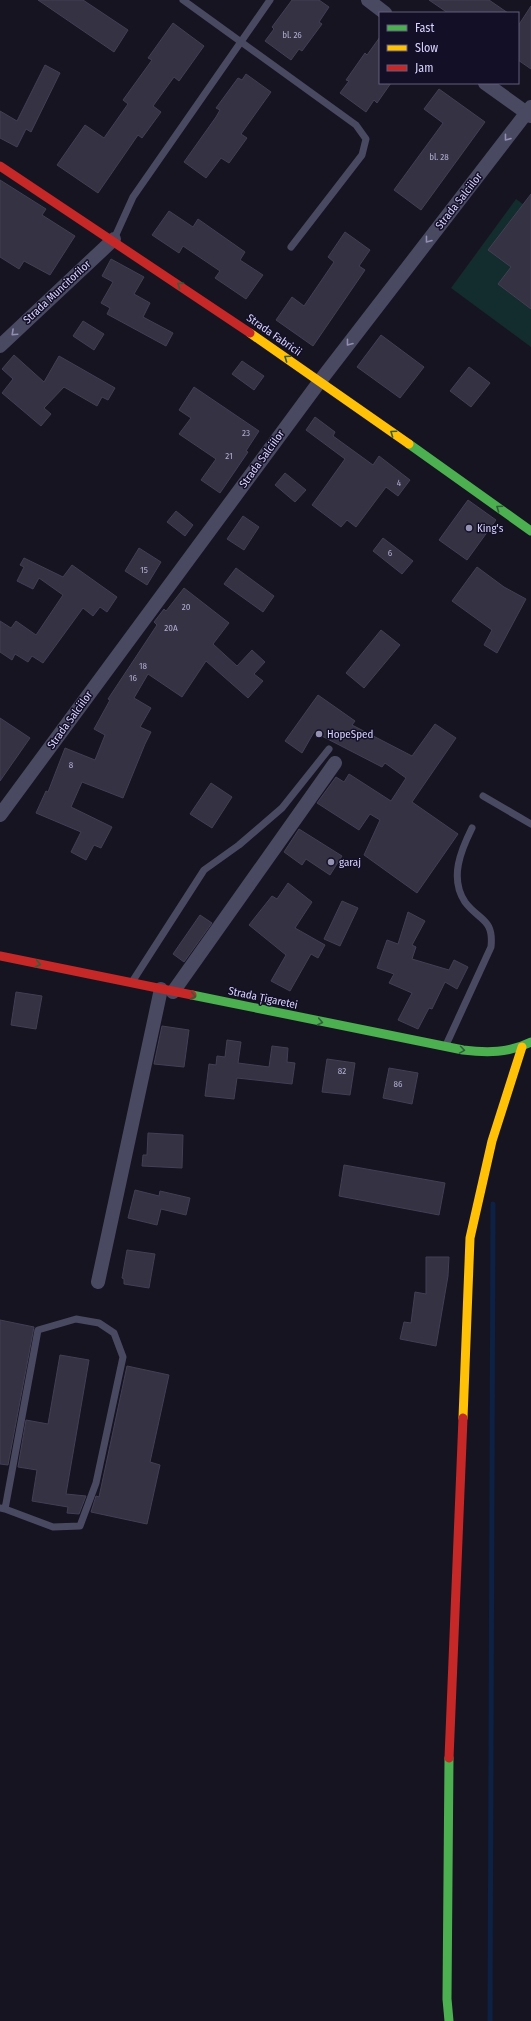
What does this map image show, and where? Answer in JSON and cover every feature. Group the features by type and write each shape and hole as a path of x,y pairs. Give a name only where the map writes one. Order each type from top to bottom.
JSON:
{"main road":[{"name":"Strada Fabricii","path":"0,166 114,239 320,381 531,531"},
{"name":"Strada Țigaretei","path":"0,956 445,1047 482,1052 502,1052 522,1047 531,1042"},
{"path":"449,2021 447,1991 449,1765 470,1238 477,1196 487,1155 522,1047 531,1053"}],"street":[{"path":"368,0 384,12"},
{"path":"487,84 530,112"},
{"name":"Strada Salciilor","path":"0,815 320,381 530,112"},
{"name":"Strada Muncitorilor","path":"0,346 114,239"},
{"path":"98,1282 167,991 335,763"}],"lane":[{"path":"183,0 241,40 356,125 366,139 362,155 291,247"},
{"path":"114,239 133,197 270,0"},
{"path":"131,983 204,870 239,845 282,808 329,749"},
{"path":"483,796 531,824"},
{"path":"445,1047 491,947 492,934 488,924 465,901 459,888 457,871 462,849 472,828"},
{"path":"76,1319 100,1323 114,1333 123,1357 96,1483 84,1519 80,1526 53,1527 3,1508 38,1330 76,1319"}],"green space":[{"path":"516,199 531,210 531,347 451,288"}],"building":[{"path":"38,0 83,0 128,30 114,52"},
{"path":"292,0 319,0 329,7 319,22 322,24 302,51 299,49 291,60 265,41 274,29 272,27"},
{"path":"429,0 489,0 507,12 447,12"},
{"path":"531,6 531,69 519,61 519,24"},
{"path":"173,23 204,46 179,81 174,77 153,106 161,112 142,138 138,135 98,193 57,165 85,125 104,138 128,104 123,100 152,60 148,58"},
{"path":"379,38 379,84 390,84 377,103 374,100 366,112 340,93 349,81 346,80 365,53 367,55"},
{"path":"45,65 60,73 31,132 26,129 17,147 0,138 0,111 17,121"},
{"path":"246,74 271,92 241,134 247,138 229,163 221,158 206,178 184,162 216,117 220,110 216,108 238,78 242,80"},
{"path":"439,89 485,122 421,210 394,190 443,123 424,109"},
{"path":"0,180 46,209 42,215 75,236 50,275 24,261 19,269 0,257"},
{"path":"531,194 531,309 498,284 511,267 488,250"},
{"path":"169,211 193,227 198,219 245,252 240,260 263,275 246,299 215,278 220,271 183,246 179,253 152,235"},
{"path":"345,232 370,250 359,266 365,270 313,346 276,320 292,297 304,306 334,262 328,257"},
{"path":"111,259 144,277 134,294 150,303 143,317 173,333 166,346 107,314 110,308 101,303 113,282 102,276"},
{"path":"83,321 104,334 94,350 73,336"},
{"path":"381,335 424,367 400,398 357,367"},
{"path":"14,355 44,382 59,356 115,388 108,400 102,397 97,406 64,387 44,408 51,414 41,426 2,393 13,379 2,369"},
{"path":"242,361 264,376 254,390 232,374"},
{"path":"469,367 490,383 471,407 450,391"},
{"path":"194,387 259,431 246,451 248,452 220,493 201,480 216,459 179,434 191,418 179,410"},
{"path":"315,417 335,432 333,436 373,465 379,456 410,480 398,496 386,487 356,527 347,520 341,527 312,505 345,459 306,430"},
{"path":"285,473 306,490 295,502 275,485"},
{"name":"King's","path":"468,500 496,520 467,560 439,540"},
{"path":"176,511 193,525 185,536 167,522"},
{"path":"243,516 259,527 244,550 227,539"},
{"path":"383,538 413,561 402,574 373,551"},
{"path":"139,548 161,562 147,585 125,571"},
{"path":"24,558 63,577 72,565 117,597 107,612 100,607 93,616 83,608 43,663 32,656 28,662 15,654 12,660 0,652 0,621 11,628 16,621 36,635 63,595 39,578 33,589 17,581 24,567 20,565"},
{"path":"477,567 504,587 526,599 497,653 484,645 492,630 452,601"},
{"path":"236,568 274,596 263,612 224,584"},
{"path":"184,588 229,623 213,644 237,666 252,650 265,662 254,674 263,681 248,698 206,661 182,697 148,674 134,698 151,708 140,727 151,732 123,798 82,782 71,807 112,827 101,848 94,845 86,860 71,852 81,832 36,813 46,791 48,792 65,748 95,760 105,735 94,729 110,700 108,699 157,625 154,622 164,609 166,611"},
{"path":"381,630 400,645 364,688 346,673"},
{"path":"318,695 355,721 352,725 412,756 435,724 456,738 412,802 458,834 417,893 364,855 380,820 370,814 359,830 317,803 336,777 344,782 349,774 391,801 406,778 385,763 382,767 314,732 302,753 285,741"},
{"path":"0,718 30,738 0,781"},
{"path":"211,783 232,797 212,828 190,814"},
{"path":"299,829 342,856 330,875 306,859 302,865 284,852"},
{"path":"288,883 312,902 295,928 325,945 318,958 311,954 290,991 271,981 286,955 249,925 272,896 277,899"},
{"path":"342,901 358,908 340,946 324,939"},
{"path":"408,912 425,921 412,945 416,947 412,959 449,970 454,960 468,967 457,989 445,982 432,1009 429,1008 418,1029 398,1020 412,993 389,983 394,974 377,968 387,940 398,944"},
{"path":"200,915 212,923 184,962 173,954"},
{"path":"16,992 42,996 36,1029 11,1025"},
{"path":"162,1026 189,1030 184,1067 154,1064"},
{"path":"227,1040 241,1042 238,1063 269,1067 272,1046 288,1048 287,1062 295,1063 292,1084 237,1078 234,1099 205,1096 209,1064 216,1065 217,1056 225,1057"},
{"path":"327,1059 355,1063 350,1095 322,1092"},
{"path":"389,1068 418,1073 412,1104 383,1098"},
{"path":"148,1133 183,1135 182,1168 142,1166 143,1155 147,1155"},
{"path":"344,1165 445,1183 439,1215 339,1196"},
{"path":"135,1190 159,1196 160,1191 190,1198 186,1215 161,1209 157,1225 128,1218"},
{"path":"127,1250 155,1254 149,1288 124,1284 124,1279 122,1278"},
{"path":"426,1257 449,1257 448,1276 436,1346 400,1339 404,1322 411,1323 415,1292 426,1294"},
{"path":"0,1320 34,1327 8,1465 0,1464"},
{"path":"60,1355 89,1360 66,1494 86,1496 79,1514 67,1513 68,1507 32,1501 37,1470 18,1467 26,1420 48,1424"},
{"path":"127,1366 169,1375 150,1462 160,1465 147,1524 91,1512 96,1496 99,1497"}],"waterway":[{"path":"490,2021 493,1204"}],"traffic: fast":[{"path":"409,444 531,531"},
{"path":"192,995 463,1050 481,1052 498,1051 523,1046 531,1042"},
{"path":"449,1758 447,1999 449,2021"}],"traffic: slow":[{"path":"250,333 409,444"},
{"path":"463,1418 470,1238 492,1141 522,1047"}],"traffic: jam":[{"path":"0,166 250,333"},
{"path":"0,956 192,995"},
{"path":"449,1758 463,1418"}],"place":[{"name":"King's","path":"469,528"},
{"name":"HopeSped","path":"319,734"},
{"name":"garaj","path":"331,862"}]}
